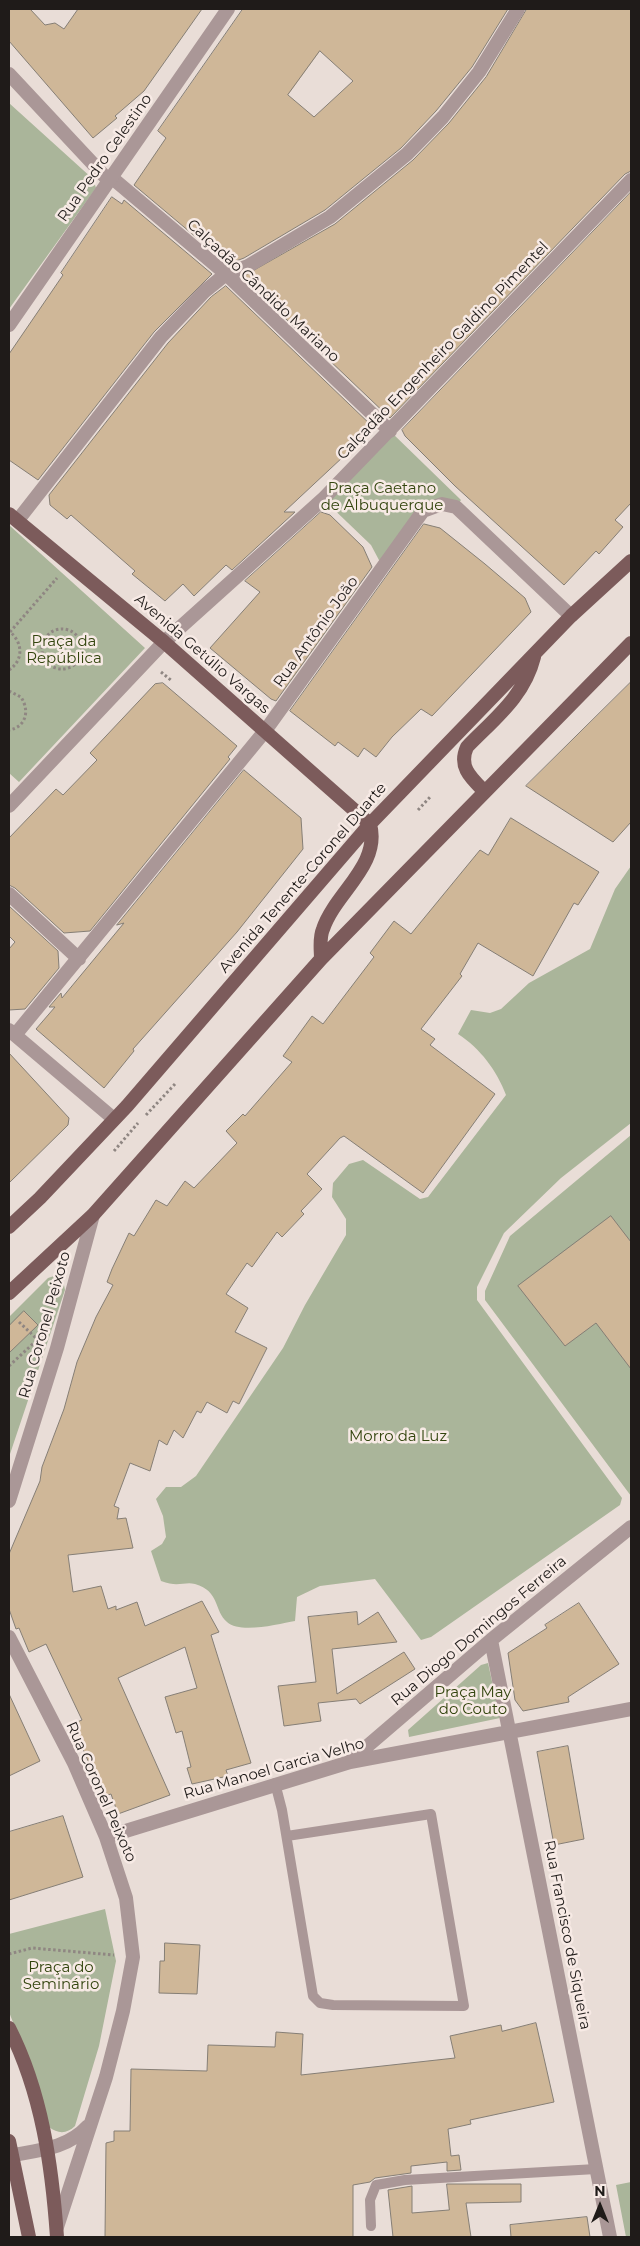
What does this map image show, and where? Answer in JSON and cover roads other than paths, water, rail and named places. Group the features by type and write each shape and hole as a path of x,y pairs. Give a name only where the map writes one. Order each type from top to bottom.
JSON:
{"main road":[{"name":"Avenida Getúlio Vargas","path":"13,517 164,642 370,824"},
{"name":"Avenida Tenente-Coronel Duarte","path":"9,1227 40,1198 114,1119 370,824 534,657 571,616 631,561"},
{"path":"9,1293 94,1215 321,959 631,642"},
{"path":"485,792 466,771 463,756 467,747 520,693 527,681 534,657"},
{"path":"321,959 322,930 370,853 372,838 370,824"},
{"path":"9,2028 20,2050 38,2102 47,2149 57,2232"},
{"path":"10,2150 29,2237"}],"street":[{"name":"Rua Pedro Celestino","path":"9,325 228,9"},
{"path":"13,517 161,337 205,291 226,274 248,266 330,217 407,154 443,117 479,72 518,9"},
{"name":"Calçadão Cândido Mariano","path":"9,74 110,179 226,274 390,432"},
{"name":"Calçadão Engenheiro Galdino Pimentel","path":"9,806 164,642 323,499 390,432 631,180"},
{"name":"Rua Antônio João","path":"11,1036 79,959 265,731 420,516 436,505 449,504 460,510 571,616"},
{"path":"9,894 79,959"},
{"path":"11,1036 114,1119"},
{"name":"Rua Coronel Peixoto","path":"9,1501 57,1348 94,1215"},
{"name":"Rua Diogo Domingos Ferreira","path":"350,1762 491,1640 631,1527"},
{"name":"Rua Coronel Peixoto","path":"9,1637 74,1763 106,1837 126,1898 133,1957 123,2011 111,2058 57,2232"},
{"name":"Rua Francisco de Siqueira","path":"491,1640 610,2237"},
{"name":"Rua Manoel Garcia Velho","path":"106,1837 275,1783 350,1762 631,1709"},
{"path":"10,2150 47,2149 63,2145 78,2136 90,2123"}],"lane":[{"path":"275,1783 287,1836 313,1996 320,2003 333,2005 464,2006 431,1814 287,1836"},
{"path":"371,2226 370,2200 376,2185 406,2180 596,2169"}],"park label":[{"name":"Praça Caetano de Albuquerque","path":"382,498"},
{"name":"Praça da República","path":"64,650"},
{"name":"Morro da Luz","path":"398,1437"},
{"name":"Praça May do Couto","path":"473,1702"},
{"name":"Praça do Seminário","path":"61,1976"}]}
